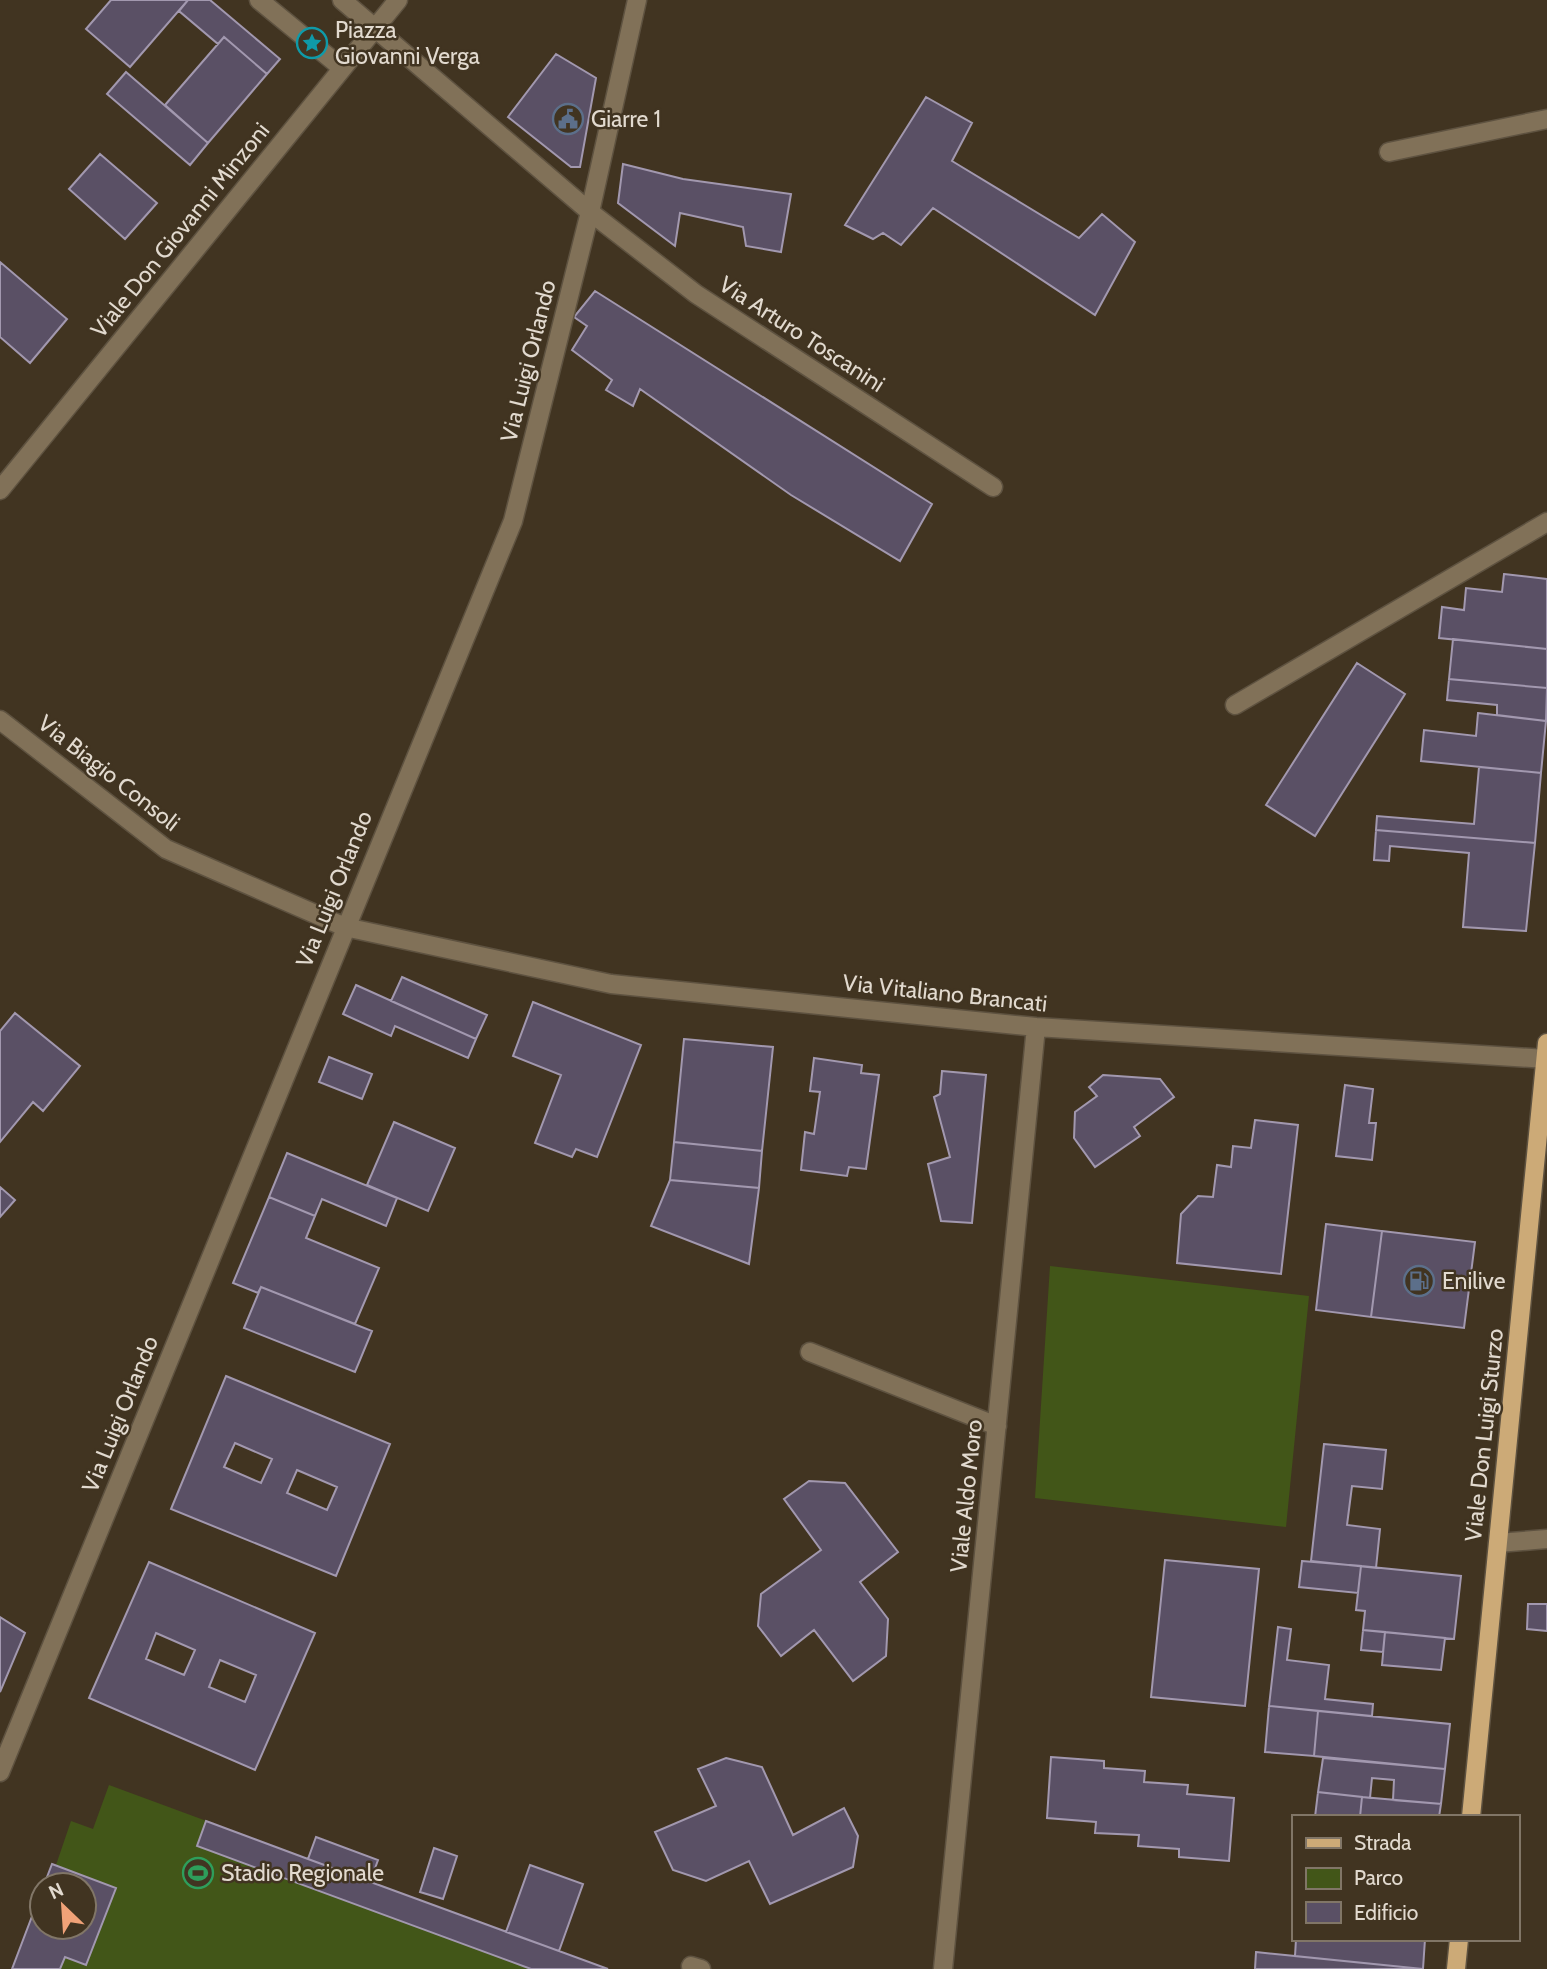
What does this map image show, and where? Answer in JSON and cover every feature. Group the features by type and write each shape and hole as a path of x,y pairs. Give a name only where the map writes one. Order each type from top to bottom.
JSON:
{"main road":[{"name":"Viale Don Luigi Sturzo","path":"1471,1815 1546,1054"},
{"path":"1456,1969 1459,1941"}],"street":[{"path":"259,0 342,68"},
{"name":"Via Arturo Toscanini","path":"342,0 590,212 696,294 993,487"},
{"name":"Viale Don Giovanni Minzoni","path":"0,490 398,0"},
{"name":"Via Luigi Orlando","path":"0,1772 513,521 590,212 637,0"},
{"path":"1389,152 1547,119"},
{"path":"1235,705 1547,522"},
{"name":"Via Biagio Consoli","path":"0,720 166,849 345,927"},
{"name":"Via Vitaliano Brancati","path":"345,927 611,984 1036,1027 1546,1054"},
{"name":"Viale Aldo Moro","path":"943,1969 1036,1027"},
{"path":"810,1352 997,1426"},
{"path":"1498,1543 1547,1539"}],"green space":[{"path":"1050,1266 1309,1296 1286,1527 1035,1498"},
{"name":"Stadio Regionale","path":"109,1785 608,1969 12,1969 28,1927 28,1941 98,1941 98,1871 49,1871 52,1864 56,1865 71,1821 93,1829"}],"building":[{"path":"111,0 188,0 130,67 86,29"},
{"path":"188,0 210,0 280,59 267,74 224,37 218,44 179,11"},
{"path":"224,37 267,74 208,143 165,105"},
{"path":"556,54 596,78 580,167 571,167 508,117"},
{"path":"126,72 208,143 190,165 107,94"},
{"path":"926,97 972,123 952,161 1079,238 1102,214 1135,242 1095,315 933,208 901,245 883,233 873,239 845,225"},
{"path":"100,154 157,203 125,239 69,189"},
{"path":"623,164 683,179 791,194 781,252 746,246 743,227 680,213 675,246 618,203"},
{"path":"0,262 67,319 30,363 0,337"},
{"path":"595,291 932,504 900,561 791,495 640,389 633,406 606,390 612,380 572,350 587,326 574,317"},
{"path":"1504,574 1547,579 1547,649 1439,638 1442,607 1464,610 1466,588 1502,592"},
{"path":"1453,639 1547,649 1547,688 1449,679"},
{"path":"1357,663 1405,694 1315,836 1266,805"},
{"path":"1449,679 1547,688 1546,721 1497,715 1497,705 1447,700"},
{"path":"1478,713 1546,721 1541,773 1421,761 1424,730 1476,736"},
{"path":"1479,767 1541,773 1535,843 1376,830 1377,816 1474,824"},
{"path":"1376,830 1535,843 1526,931 1463,927 1469,853 1390,846 1389,861 1374,860"},
{"path":"402,977 487,1015 476,1039 391,1001"},
{"path":"356,985 476,1039 468,1058 395,1026 391,1036 343,1014"},
{"path":"533,1002 641,1045 597,1157 576,1149 572,1157 535,1143 561,1075 513,1056"},
{"path":"15,1013 80,1066 43,1111 33,1102 0,1142 0,1031"},
{"path":"684,1039 773,1047 762,1151 674,1142"},
{"path":"329,1057 372,1074 362,1099 319,1082"},
{"path":"814,1058 862,1065 861,1073 879,1075 866,1169 849,1167 847,1176 801,1170 805,1132 814,1134 820,1092 810,1091"},
{"path":"942,1071 986,1075 972,1223 941,1221 928,1164 950,1157 934,1097 940,1094"},
{"path":"1103,1075 1160,1079 1174,1097 1134,1127 1140,1136 1095,1167 1074,1138 1075,1112 1097,1096 1089,1087"},
{"path":"1345,1085 1373,1089 1369,1123 1376,1123 1372,1160 1336,1156"},
{"path":"1255,1120 1298,1125 1281,1274 1177,1263 1181,1214 1198,1196 1213,1197 1217,1165 1231,1167 1233,1146 1251,1148"},
{"path":"394,1122 455,1148 428,1211 367,1185"},
{"path":"674,1142 762,1151 759,1188 670,1180"},
{"path":"287,1153 397,1198 386,1226 322,1199 315,1216 269,1197"},
{"path":"670,1180 759,1188 749,1264 651,1226"},
{"path":"0,1187 15,1200 0,1217"},
{"path":"269,1197 315,1216 306,1238 379,1268 355,1324 261,1287 258,1293 233,1283"},
{"path":"1326,1224 1382,1231 1371,1317 1316,1310"},
{"path":"1382,1231 1475,1242 1464,1328 1371,1317"},
{"path":"261,1287 372,1331 355,1372 244,1328"},
{"path":"226,1376 390,1444 336,1576 171,1509","holes":["235,1443 272,1459 261,1483 224,1467","297,1470 337,1487 327,1510 287,1493"]},
{"path":"1324,1444 1386,1450 1382,1489 1352,1486 1347,1525 1380,1529 1376,1568 1311,1561"},
{"path":"809,1481 845,1483 898,1552 860,1582 888,1619 886,1656 853,1681 814,1630 781,1656 758,1626 761,1594 821,1550 784,1499"},
{"path":"1165,1560 1259,1569 1245,1706 1151,1697"},
{"path":"1302,1561 1361,1566 1358,1593 1299,1587"},
{"path":"149,1562 315,1633 255,1770 89,1698","holes":["156,1633 195,1650 184,1675 146,1659","220,1660 256,1675 245,1702 209,1687"]},
{"path":"1361,1566 1461,1576 1454,1639 1363,1630 1365,1611 1356,1610"},
{"path":"1528,1604 1547,1604 1547,1631 1527,1629"},
{"path":"0,1617 25,1633 0,1692"},
{"path":"1278,1627 1291,1629 1287,1660 1329,1665 1325,1699 1373,1704 1372,1716 1269,1706"},
{"path":"1363,1630 1385,1632 1383,1652 1361,1650"},
{"path":"1385,1632 1445,1638 1441,1670 1382,1665"},
{"path":"1269,1706 1318,1711 1314,1756 1265,1752"},
{"path":"1318,1711 1450,1724 1445,1769 1314,1756"},
{"path":"1051,1757 1104,1761 1104,1768 1145,1771 1144,1782 1188,1785 1187,1794 1234,1798 1229,1861 1179,1857 1179,1849 1138,1846 1139,1835 1095,1833 1096,1822 1047,1818"},
{"path":"726,1758 762,1767 793,1835 844,1808 858,1836 853,1867 770,1904 749,1861 706,1881 673,1870 655,1832 716,1806 698,1769"},
{"path":"1323,1758 1445,1769 1441,1804 1393,1800 1394,1780 1372,1778 1370,1798 1318,1792"},
{"path":"1318,1792 1362,1797 1360,1815 1315,1815"},
{"path":"1362,1797 1441,1804 1439,1815 1360,1815"},
{"path":"206,1821 608,1969 531,1969 197,1846"},
{"path":"316,1837 378,1860 370,1882 308,1859"},
{"path":"434,1848 457,1856 443,1899 420,1892"},
{"path":"52,1864 71,1871 49,1871"},
{"path":"530,1865 583,1884 559,1951 506,1932"},
{"path":"98,1881 116,1888 98,1934"},
{"path":"28,1927 28,1941 95,1941 86,1965 65,1957 60,1969 12,1969"},
{"path":"1296,1941 1425,1941 1423,1969 1295,1956"},
{"path":"1256,1952 1295,1956 1423,1969 1255,1969"}],"place":[{"name":"Piazza Giovanni Verga","path":"312,43"},
{"name":"Giarre 1","path":"568,119"},
{"name":"Enilive","path":"1419,1281"},
{"name":"Stadio Regionale","path":"198,1873"}]}
